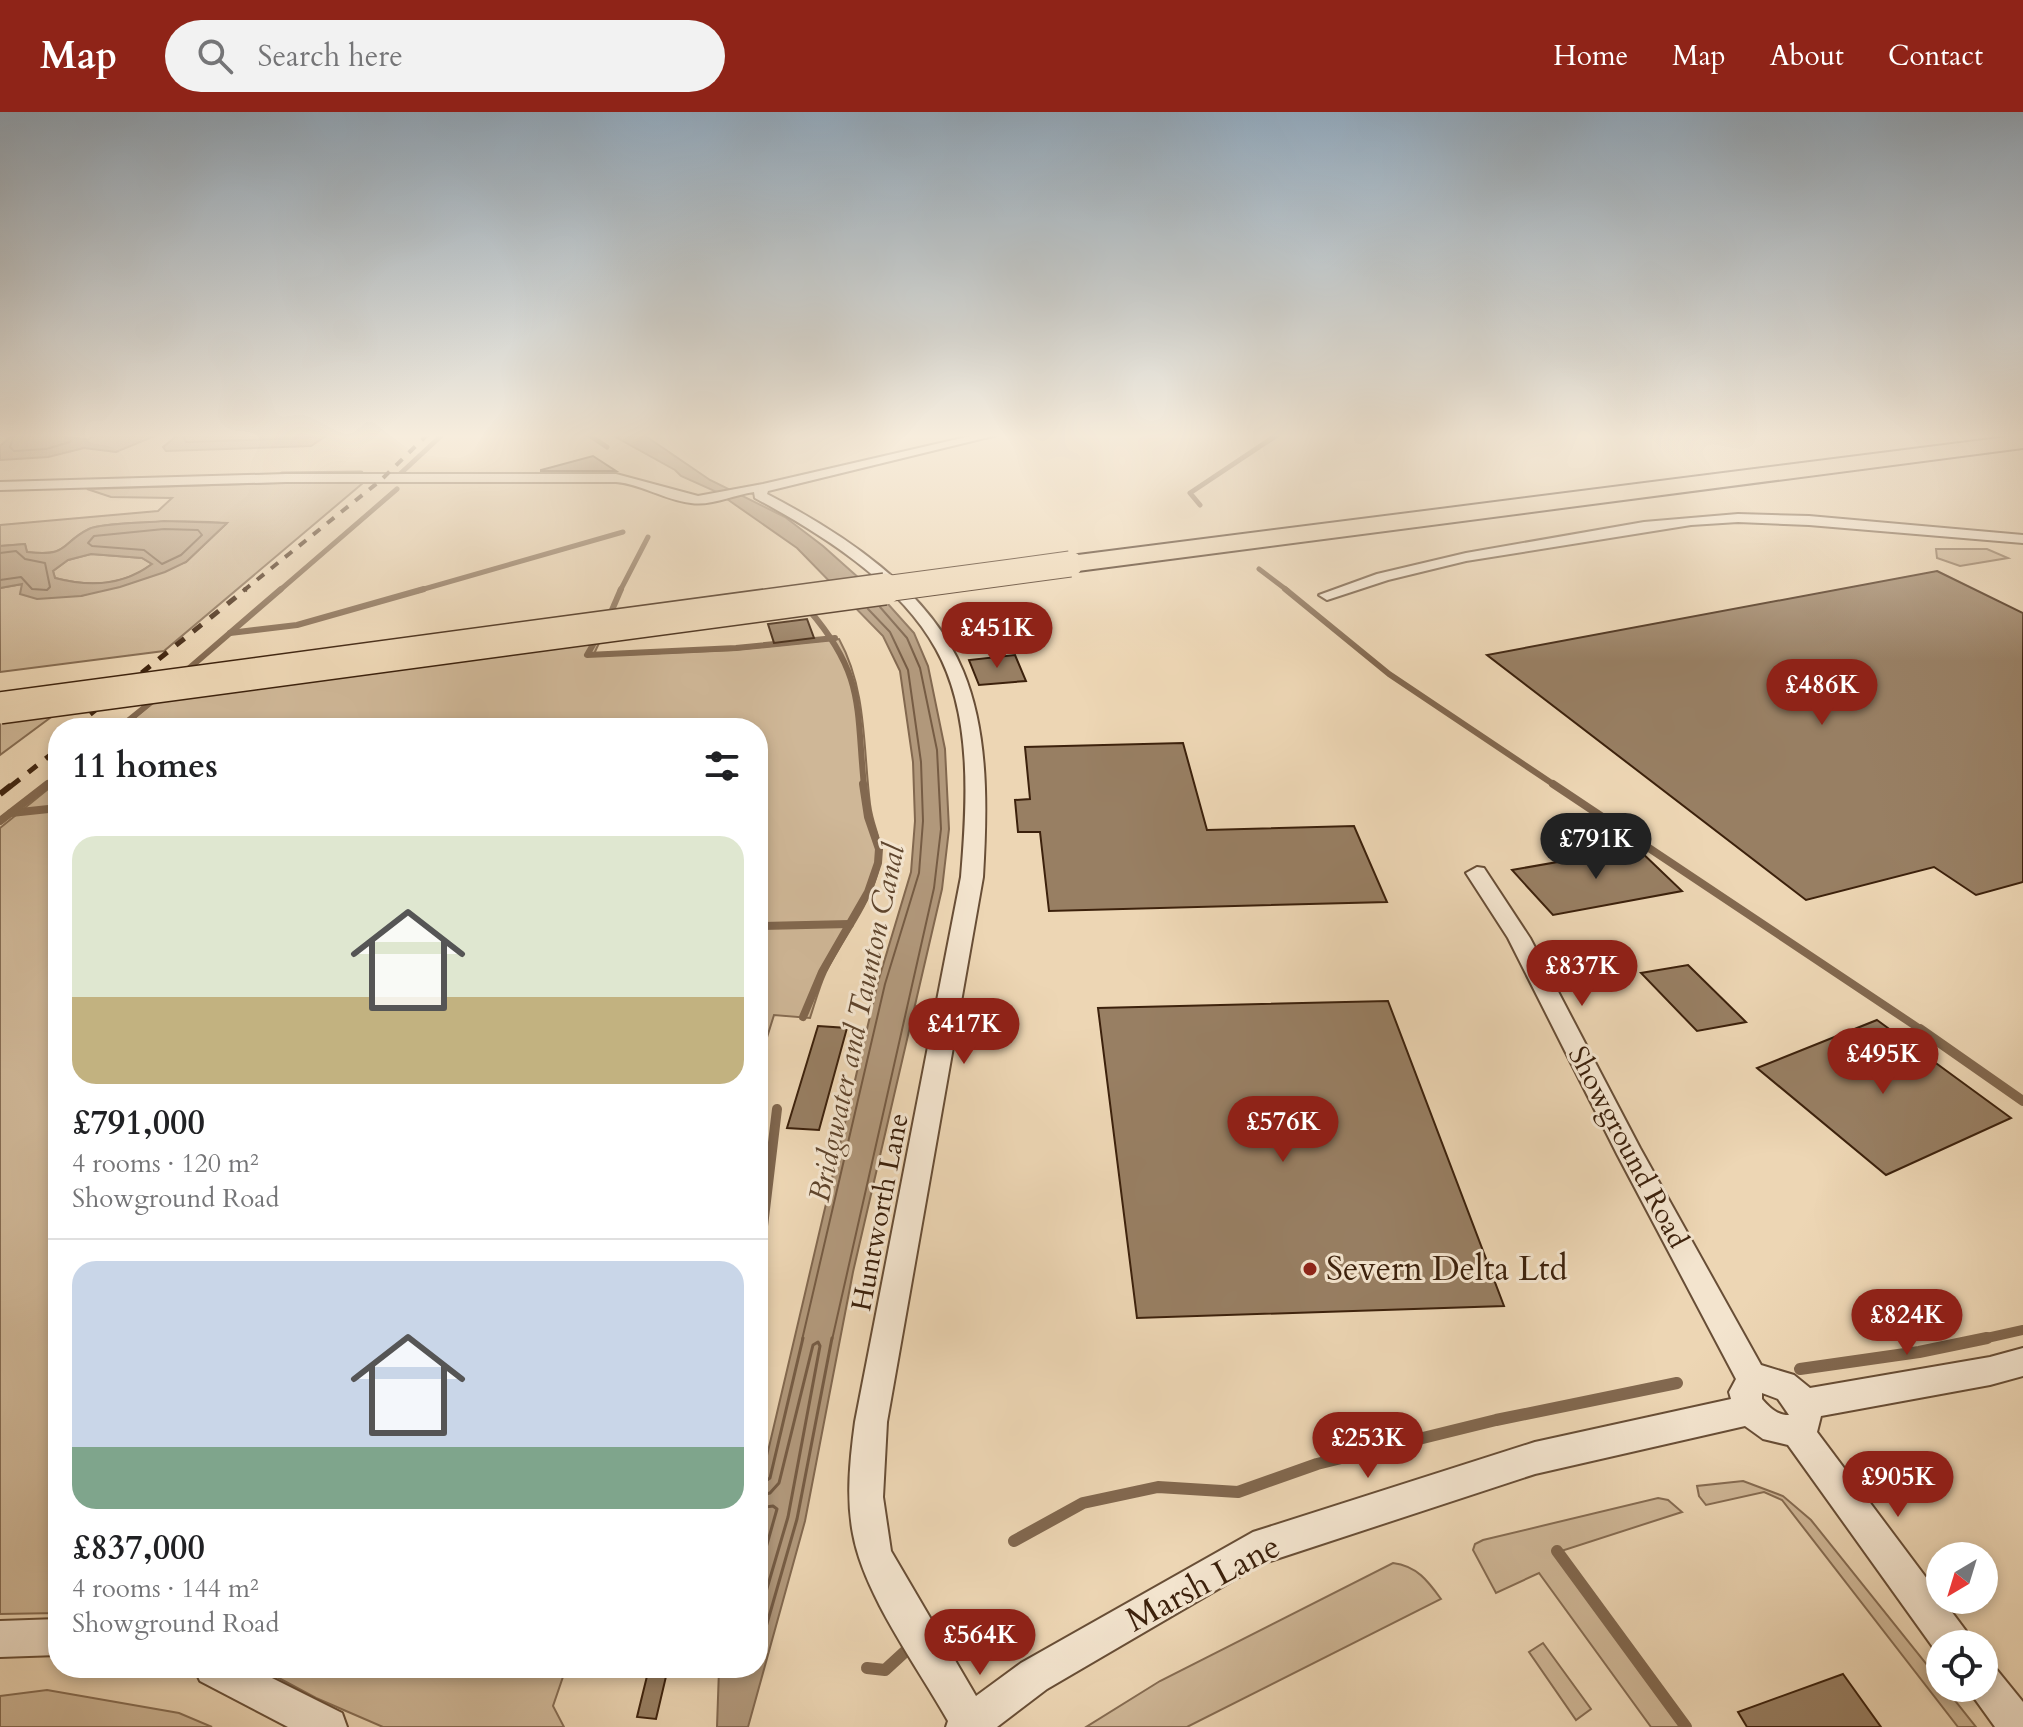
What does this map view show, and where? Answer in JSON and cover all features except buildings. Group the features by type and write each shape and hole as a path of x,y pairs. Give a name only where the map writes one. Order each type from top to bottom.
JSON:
{"highway":[{"path":"0,708 1401,510"},
{"path":"0,689 1448,510"}],"street":[{"name":"Huntworth Lane","path":"789,510 811,522 914,608 938,639 952,665 971,744 976,806 972,877 871,1422 864,1516 869,1542 880,1569 968,1725"},
{"path":"1327,595 1398,570 1455,558 1621,529 1700,519 1790,520 2023,539"},
{"name":"Showground Road","path":"1477,873 1519,938 1752,1395"},
{"path":"1752,1395 1768,1425 2023,1362"},
{"name":"Marsh Lane","path":"968,1725 1034,1676 1253,1549 1535,1458 1752,1395"},
{"path":"1800,1417 1944,1630"},
{"path":"0,1639 48,1637"},
{"path":"232,1678 328,1727"},
{"path":"1998,1701 2019,1727"}],"shaded area":[{"path":"331,510 164,651 0,672 0,588 23,584 81,596 186,562 226,524 156,522 99,526 79,534 63,548 51,553 27,552 25,544 0,546 0,525 158,511"},
{"path":"1936,549 1987,549 2008,558 1960,566 1937,558"},
{"path":"91,554 142,558 152,564 129,577 105,583 55,578 53,571 68,560"},
{"path":"839,639 855,678 870,804 881,854 867,901 826,972 810,1018 774,1015 768,1034 768,718 135,718 157,699 600,641 593,656 733,650"},
{"path":"58,712 0,755 0,719"},
{"path":"48,789 48,1613 0,1614 0,828"},
{"path":"1743,1481 1783,1496 1811,1520 1926,1664 1926,1686 1782,1500 1764,1492 1706,1505 1699,1496 1697,1486"},
{"path":"1658,1498 1668,1500 1682,1512 1558,1552 1686,1727 1651,1727 1539,1573 1496,1593 1473,1550 1475,1544 1483,1540"},
{"path":"1393,1563 1415,1571 1441,1599 1187,1727 1086,1727 1160,1681"},
{"path":"1543,1643 1591,1709 1576,1720 1529,1652"},
{"path":"279,1678 563,1678 553,1706 564,1727 383,1727"},
{"path":"47,1690 179,1713 212,1727 0,1727 0,1696"},
{"path":"1939,1702 1956,1702 1976,1727 1958,1727"}],"water":[{"path":"743,510 772,510 785,517 888,604 914,633 928,666 945,749 949,829 942,889 853,1272 805,1521 768,1655 768,1451 878,982 911,872 915,821 913,762 900,671 883,636 797,548"},
{"path":"164,521 227,523 186,562 120,587 81,596 37,599 20,594 22,584 0,588 0,546 25,544 27,552 58,551 95,527","holes":["91,554 142,558 152,564 129,577 105,583 68,581 55,578 53,571 68,560"]},
{"path":"719,1678 762,1678 748,1727 717,1727"}],"waterway":[{"path":"279,591 372,510"},
{"path":"422,589 623,532"},
{"path":"621,589 648,537"},
{"path":"1259,569 1288,591"},
{"path":"230,633 281,589"},
{"path":"230,633 297,625 422,589"},
{"path":"417,591 422,589"},
{"path":"609,617 621,589"},
{"path":"1285,589 1389,674 1556,786"},
{"path":"809,610 830,638"},
{"path":"186,671 230,633"},
{"path":"598,636 587,655 736,648 830,638"},
{"path":"830,638 849,673 854,693 864,786"},
{"path":"830,638 835,638"},
{"path":"131,718 155,699"},
{"path":"0,821 48,784"},
{"name":"Bridgwater and Taunton Canal","path":"850,924 868,892 878,863 879,849 868,817 863,784"},
{"path":"1553,784 1923,1031"},
{"path":"11,813 48,809"},
{"name":"Bridgwater and Taunton Canal","path":"768,926 850,924"},
{"name":"Bridgwater and Taunton Canal","path":"803,1017 822,972 850,924"},
{"path":"1920,1029 2023,1101"},
{"path":"768,1184 777,1109"},
{"path":"1987,1338 2023,1330"},
{"path":"1800,1369 1919,1352 1987,1338"},
{"path":"1978,1340 1987,1338"},
{"path":"1014,1541 1083,1503 1158,1487 1238,1492 1317,1464 1496,1420 1677,1383"},
{"path":"1557,1551 1686,1727"},
{"path":"867,1668 885,1670 909,1648"}],"railway":[{"path":"243,591 343,510"},
{"path":"85,718 246,589"},
{"path":"11,786 48,757"},
{"path":"0,794 13,784"}],"place":[{"name":"Severn Delta Ltd","path":"1310,1269"}]}
